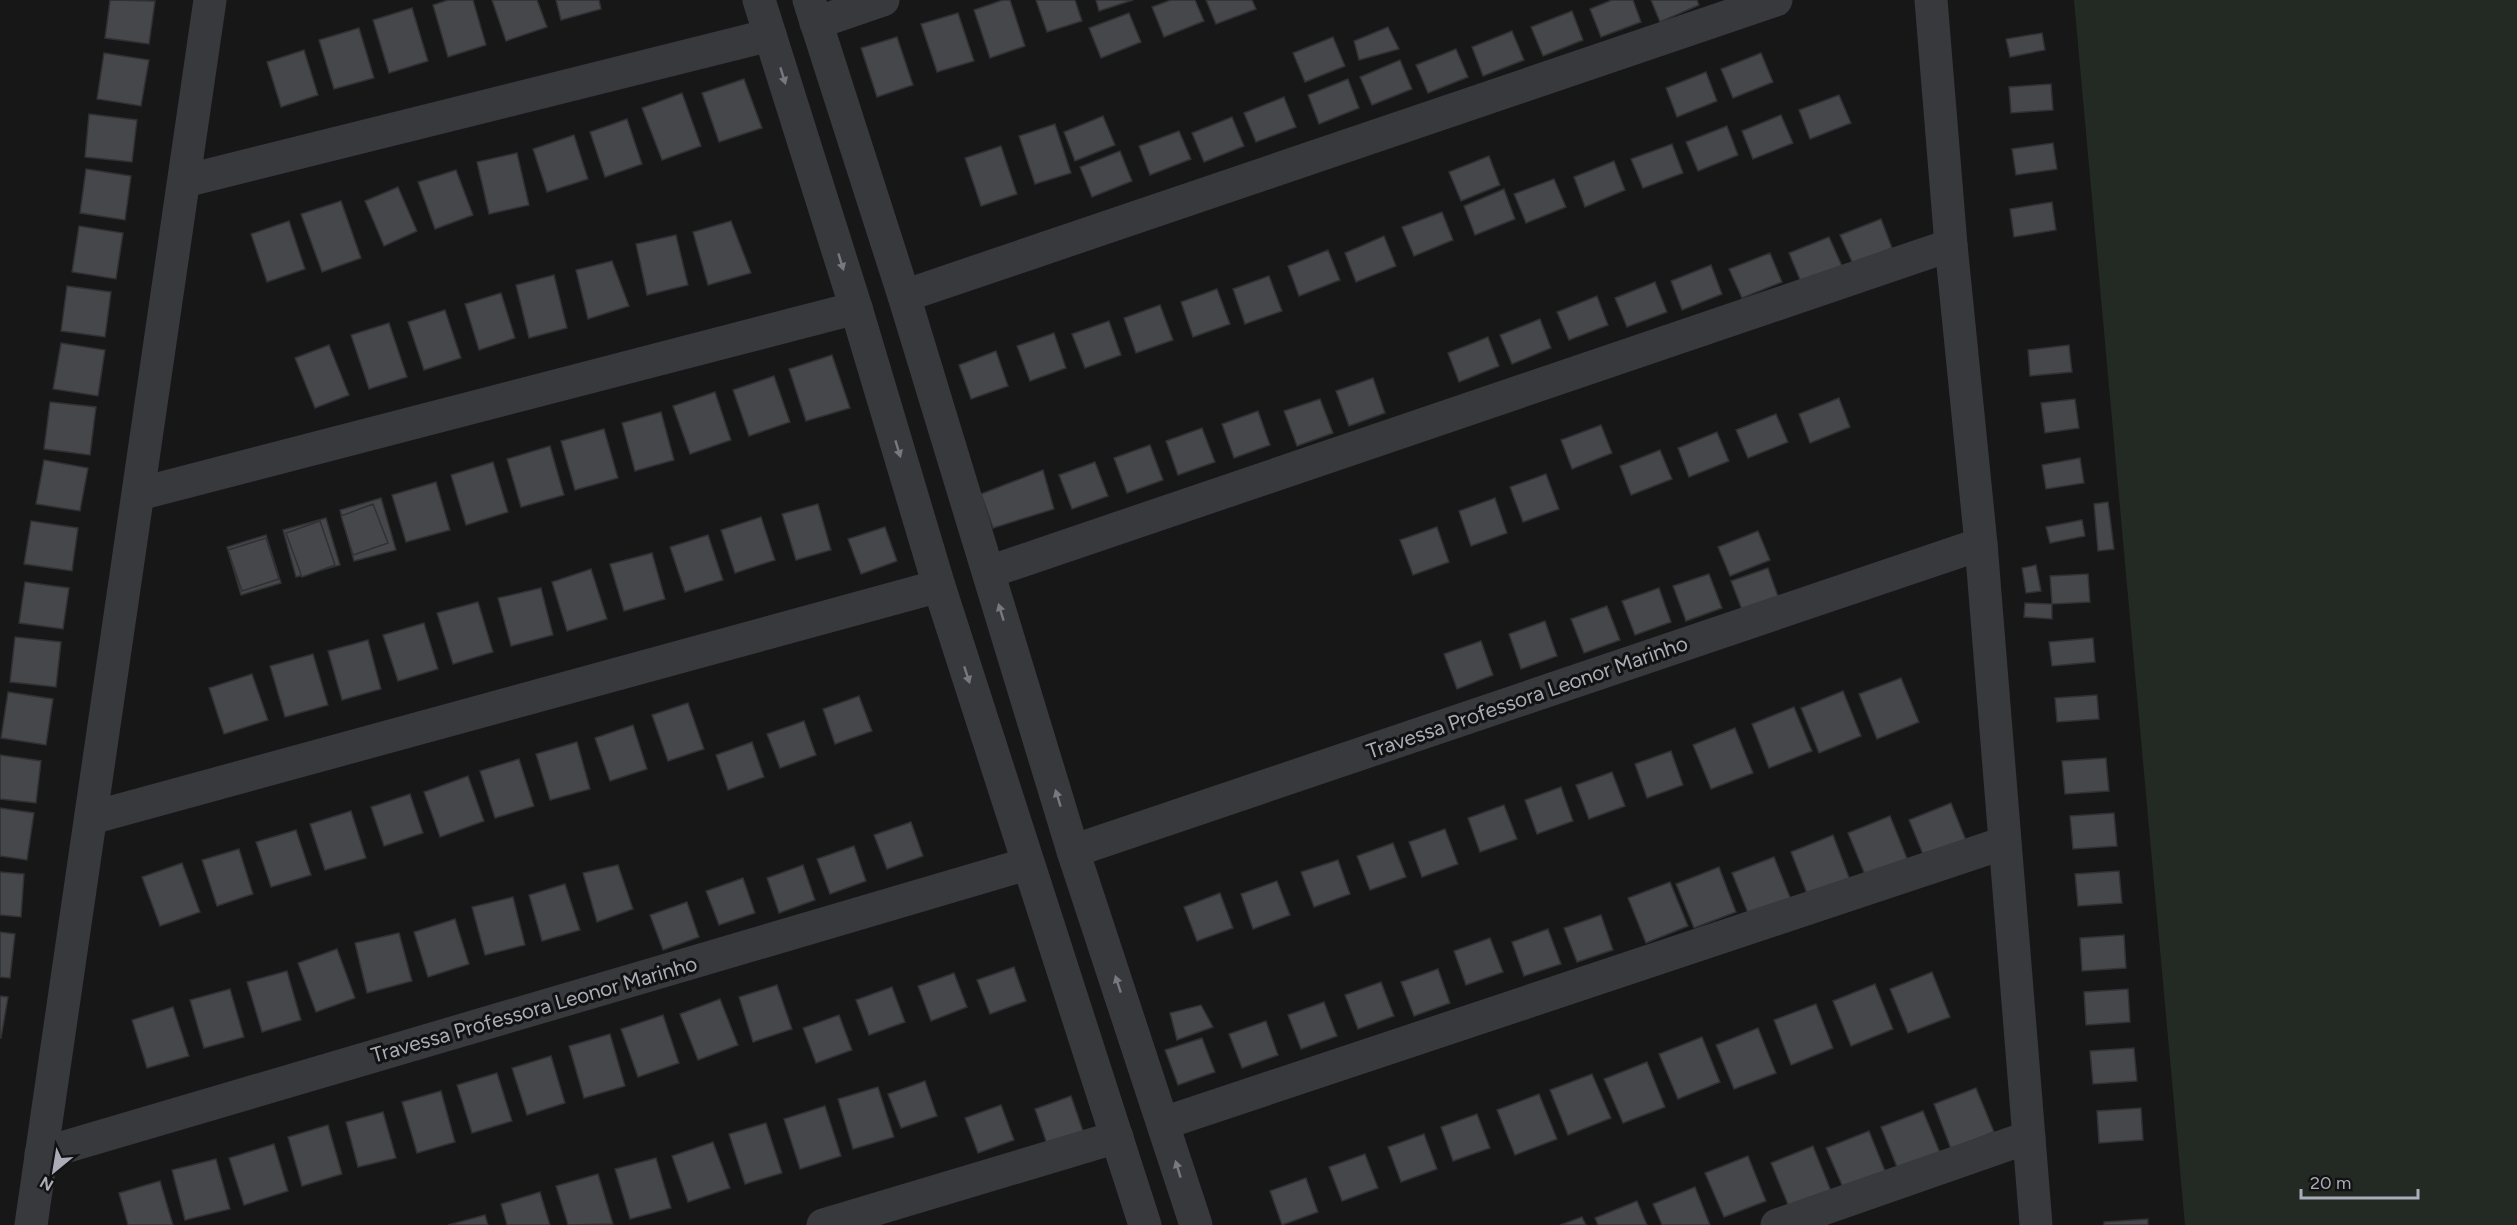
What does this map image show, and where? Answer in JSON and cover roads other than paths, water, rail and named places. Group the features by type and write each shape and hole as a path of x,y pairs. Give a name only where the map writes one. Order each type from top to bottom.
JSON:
{"street":[{"path":"31,1225 210,0"},
{"path":"759,0 856,308 939,586 1144,1225"},
{"path":"883,0 812,12 904,296 1073,851 1196,1225"},
{"path":"904,296 1776,0"},
{"path":"1931,0 1951,246 1981,544 2036,1225"},
{"path":"185,181 770,35"},
{"path":"989,572 1951,246"},
{"path":"139,494 856,308"},
{"name":"Travessa Professora Leonor Marinho","path":"1073,851 1981,544"},
{"path":"91,818 939,586"},
{"path":"1164,1123 2004,843"},
{"name":"Travessa Professora Leonor Marinho","path":"41,1154 1027,864"},
{"path":"823,1225 1117,1137"},
{"path":"1778,1225 2029,1137"}]}
